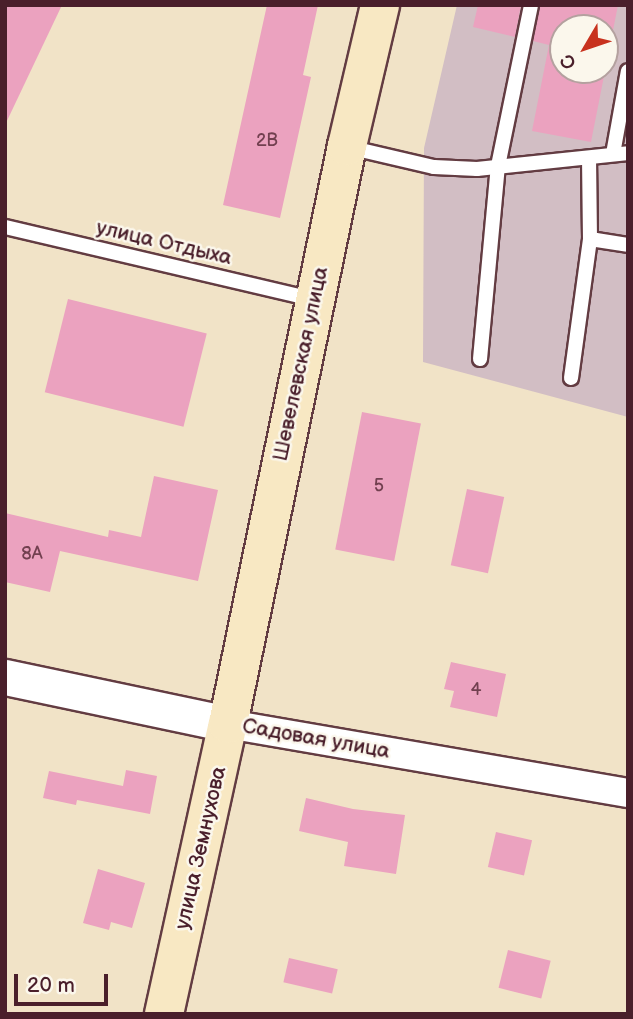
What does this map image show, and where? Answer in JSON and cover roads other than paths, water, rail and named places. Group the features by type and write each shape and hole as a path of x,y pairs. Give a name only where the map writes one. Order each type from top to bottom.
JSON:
{"main road":[{"name":"Шевелевская улица","path":"228,724 314,299 380,5"},
{"name":"улица Земнухова","path":"164,1014 228,724"}],"street":[{"name":"Садовая улица","path":"5,677 228,724 628,793"}],"lane":[{"path":"480,359 498,166 531,5"},
{"path":"347,146 434,167 498,166 621,153 628,71"},
{"path":"570,378 590,239 589,158"},
{"name":"улица Отдыха","path":"5,227 314,299"},
{"path":"590,239 628,245"}]}
